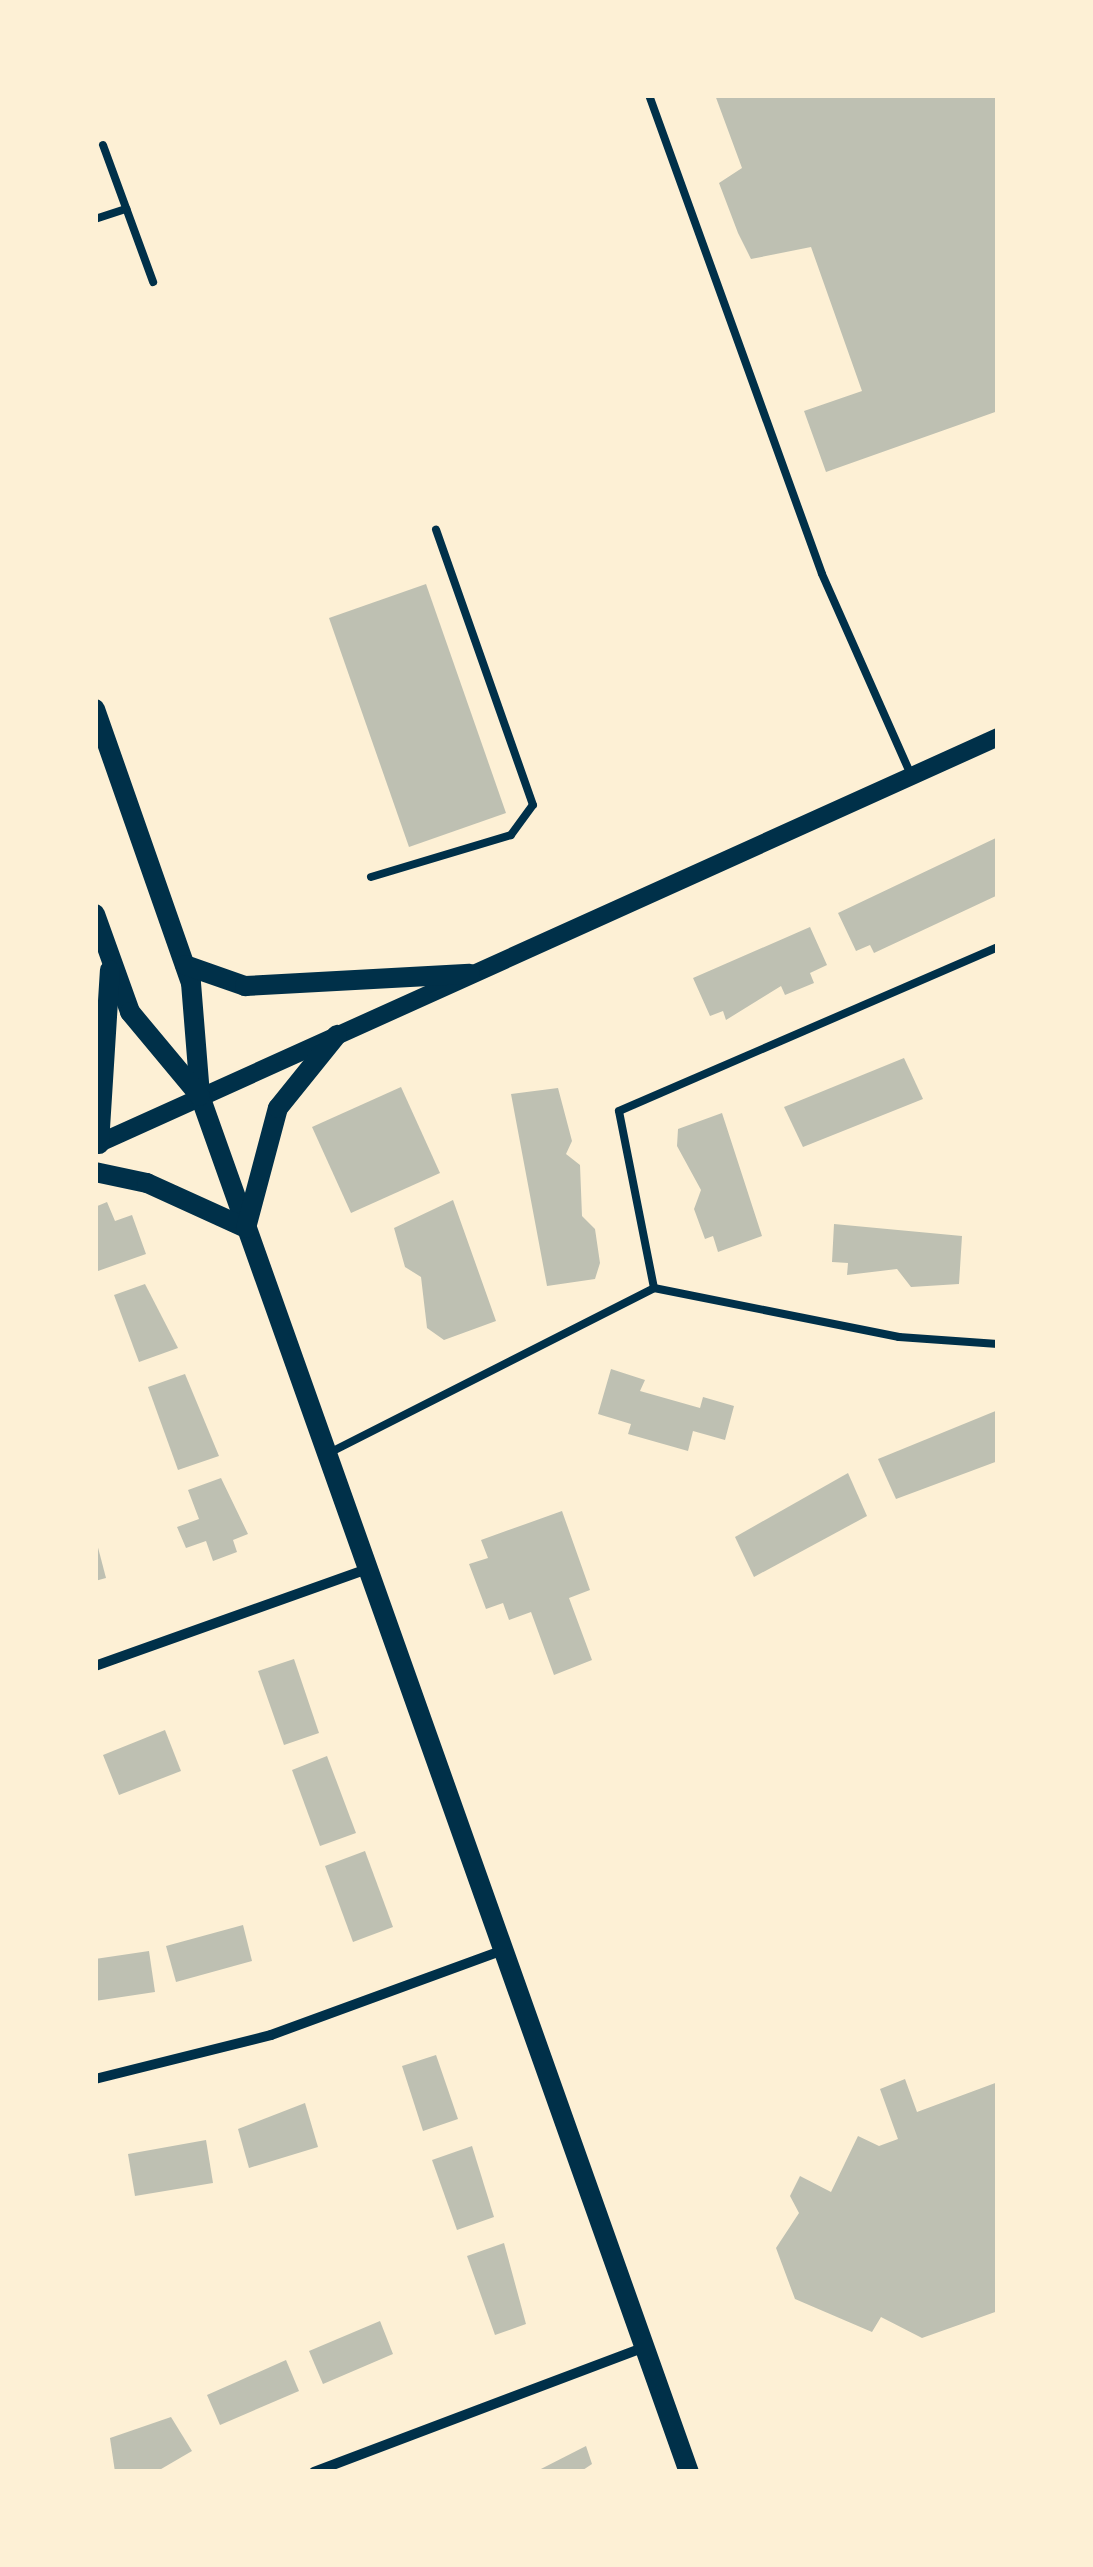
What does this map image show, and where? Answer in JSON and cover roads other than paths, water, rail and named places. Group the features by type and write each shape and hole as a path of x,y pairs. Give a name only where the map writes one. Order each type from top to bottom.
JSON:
{"main road":[{"path":"95,709 185,965 200,1096 498,1952 689,2472"},
{"path":"95,914 130,1012 200,1096"},
{"path":"97,1144 111,958"},
{"path":"185,965 245,986 470,974"},
{"path":"246,1228 278,1108 337,1035"},
{"path":"95,1172 147,1183 246,1228"}],"street":[{"path":"97,1144 998,736"},
{"path":"95,1666 364,1570"},
{"path":"95,2079 255,2040 498,1952"},
{"path":"314,2472 643,2348"}],"lane":[{"path":"650,95 822,574 911,775"},
{"path":"103,145 153,282"},
{"path":"95,219 126,209"},
{"path":"371,877 510,835 533,805 436,530"},
{"path":"654,1288 618,1111 998,946"},
{"path":"325,1454 654,1288 899,1337 998,1344"}]}
